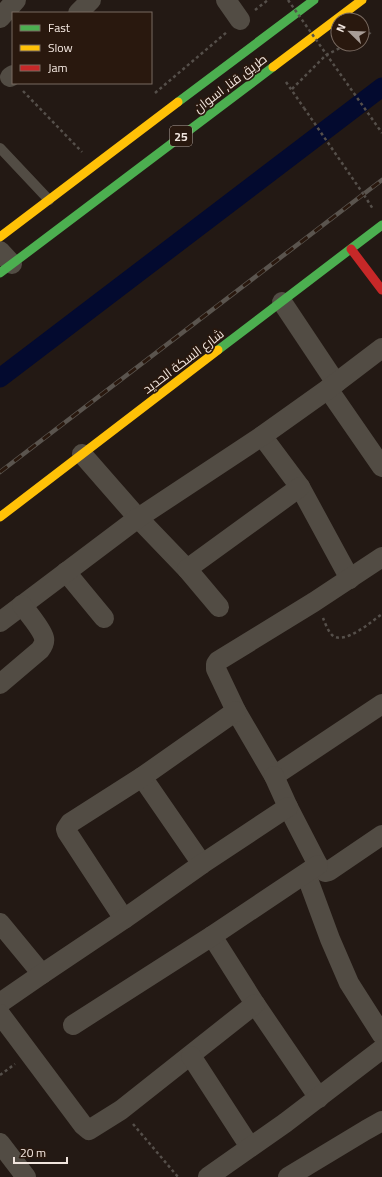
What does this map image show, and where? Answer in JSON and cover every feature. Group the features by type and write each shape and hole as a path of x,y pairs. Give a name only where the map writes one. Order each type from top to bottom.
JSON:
{"main road":[{"name":"طريق قنا, اسوان","path":"7,249 52,203 96,165 314,0"},
{"name":"طريق قنا, اسوان","path":"7,249 66,218 362,0"},
{"name":"شارع السكة الحديد","path":"0,517 351,249 373,236 382,225"},
{"path":"351,249 382,290"}],"street":[{"path":"0,18 16,0"},
{"path":"79,12 91,0"},
{"path":"226,0 240,20"},
{"path":"282,302 382,467"},
{"path":"0,622 138,518 262,436 382,348"},
{"path":"262,436 300,487 350,579"},
{"path":"82,454 138,518 187,569 219,607"},
{"path":"187,569 300,487"},
{"path":"382,557 314,602 218,660 216,664 216,669 236,711 274,776 288,807 312,870 330,939 349,983 382,1035"},
{"path":"66,572 104,618"},
{"path":"0,684 44,645 42,633 22,605"},
{"path":"274,776 382,704"},
{"path":"124,919 66,829 70,823 142,778 236,711"},
{"path":"142,778 202,864"},
{"path":"0,1003 202,864 288,807"},
{"path":"73,1026 312,870 325,872 329,871 382,835"},
{"path":"0,923 42,974"},
{"path":"212,936 255,1004 319,1098"},
{"path":"0,1014 87,1128 92,1130 121,1110 191,1056 255,1004"},
{"path":"208,1177 285,1124 382,1049"},
{"path":"191,1056 250,1147"},
{"path":"288,1177 382,1121"},
{"path":"0,1143 26,1177"}],"lane":[{"path":"0,148 52,203"}],"path":[{"path":"155,93 240,20 268,0"},
{"path":"288,0 382,133"},
{"path":"292,89 326,55 332,52"},
{"path":"275,65 364,195"},
{"path":"19,84 96,165"},
{"path":"75,155 81,150"},
{"path":"314,602 332,634 337,638 350,636 382,614"},
{"path":"121,1110 178,1177"}],"waterway":[{"path":"0,378 382,87"}],"railway":[{"path":"0,472 382,180"}],"traffic: fast":[{"path":"178,102 314,0"},
{"path":"0,273 273,67"},
{"path":"218,350 382,225"}],"traffic: slow":[{"path":"273,67 362,0"},
{"path":"0,237 178,102"},
{"path":"0,517 218,350"}],"traffic: jam":[{"path":"351,249 382,290"}]}
